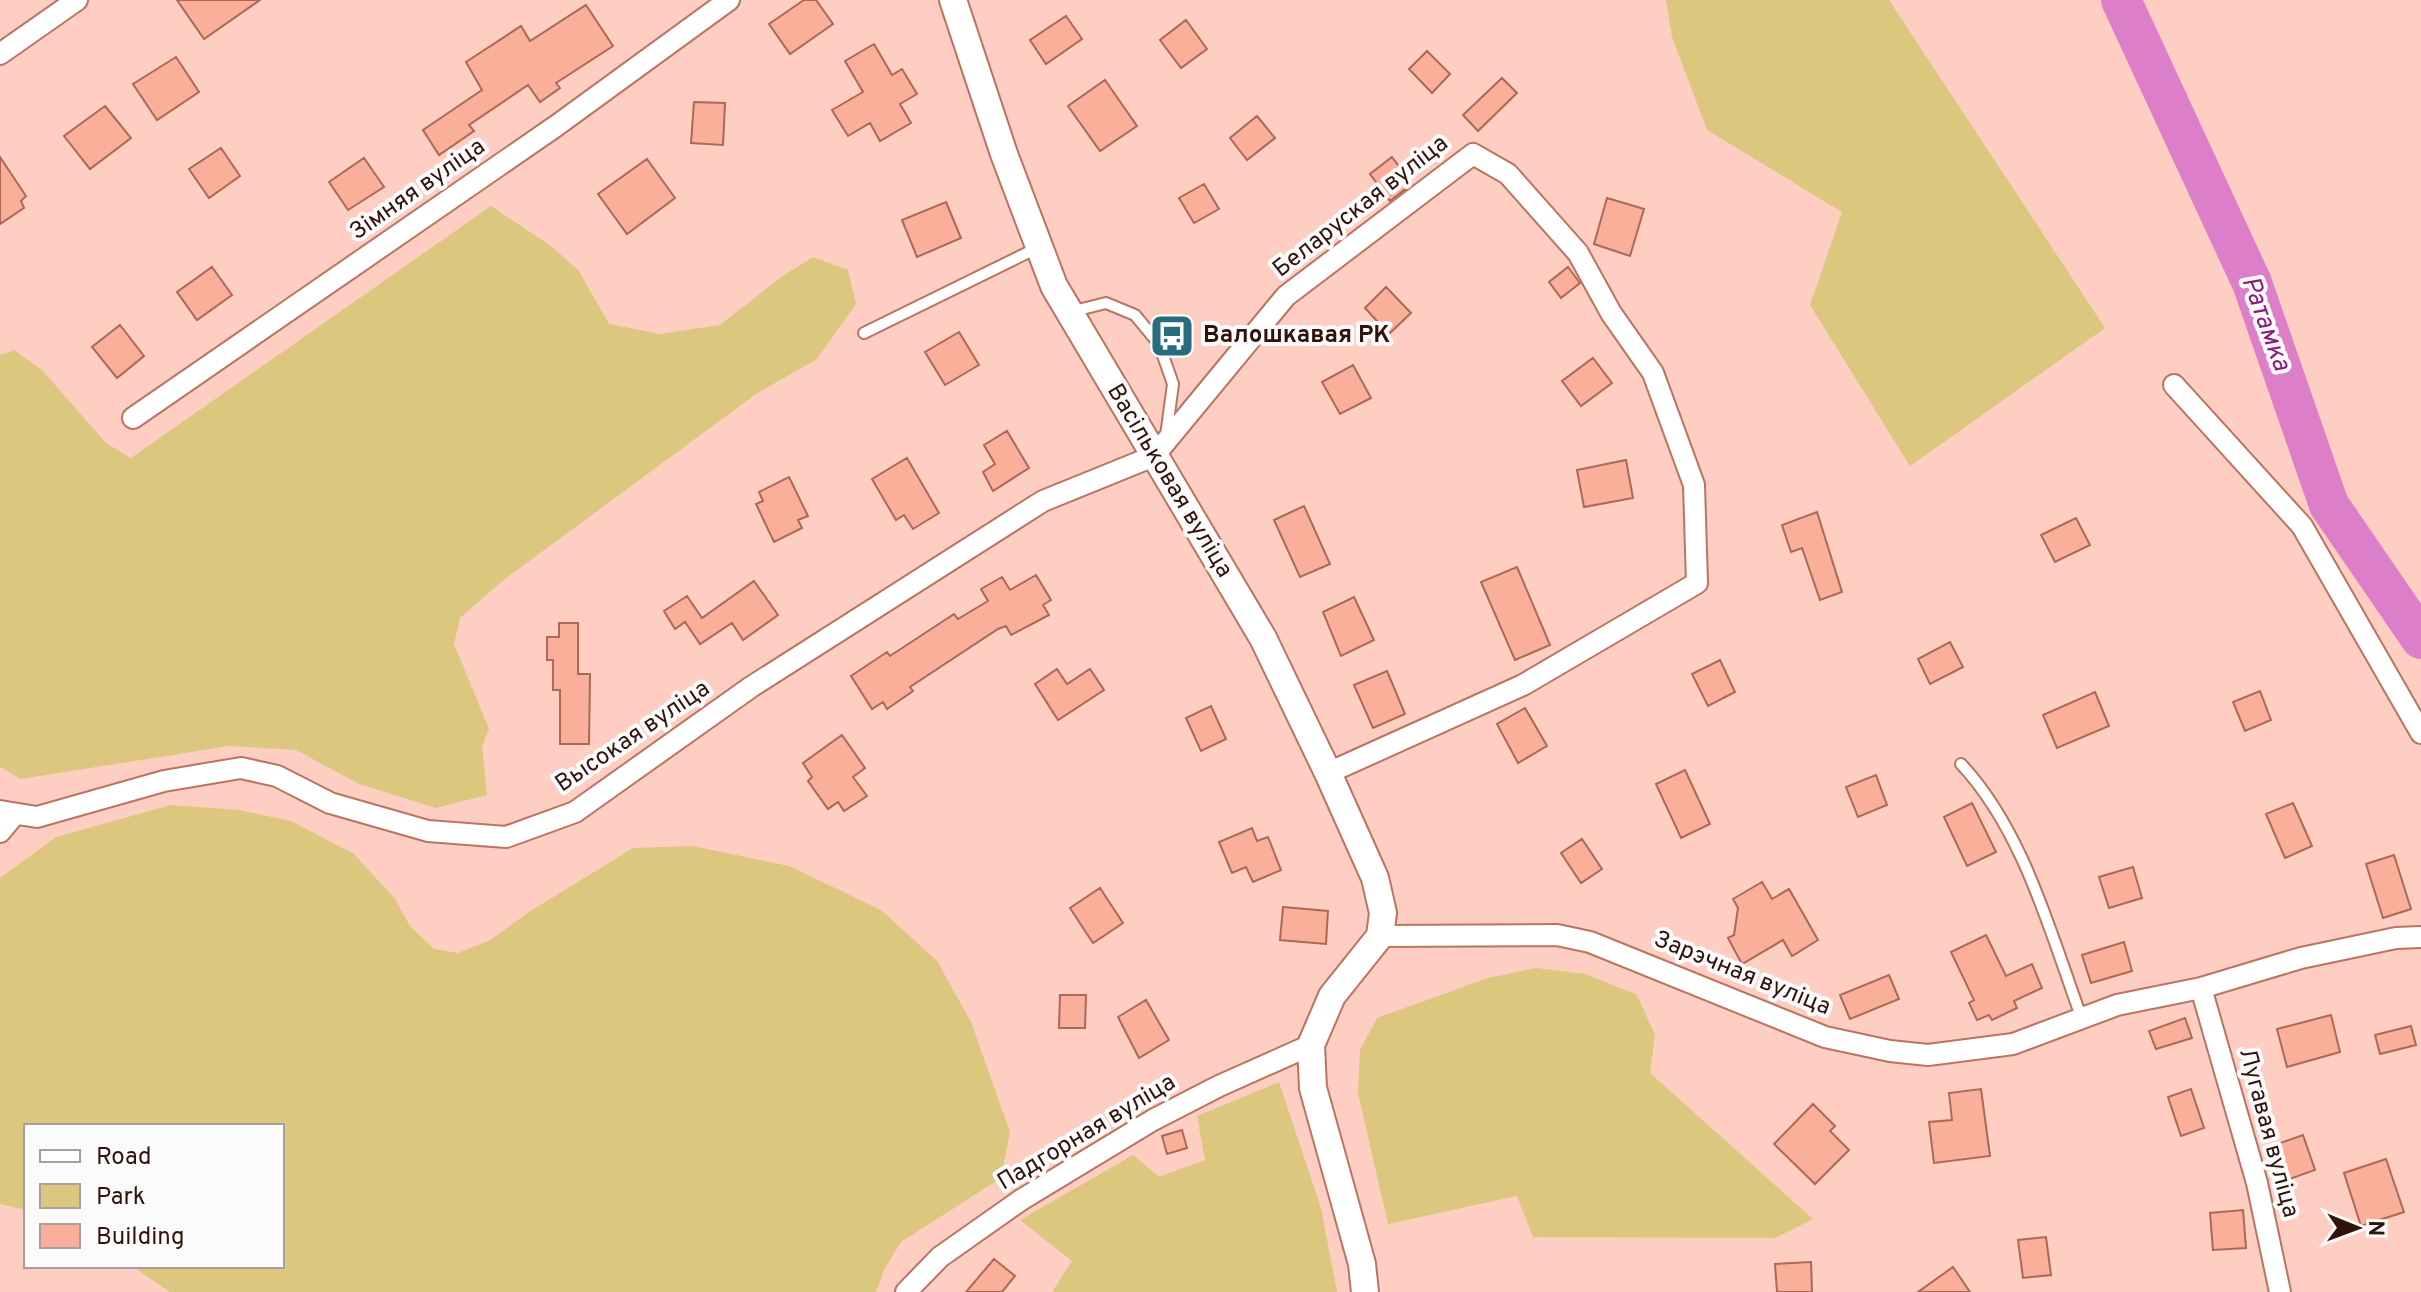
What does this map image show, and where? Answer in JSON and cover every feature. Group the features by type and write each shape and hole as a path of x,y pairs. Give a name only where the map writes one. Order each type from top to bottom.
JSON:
{"street":[{"path":"0,54 77,0"},
{"name":"Зімняя вуліца","path":"133,418 556,126 729,0"},
{"name":"Васільковая вуліца","path":"953,0 1004,154 1054,286 1160,449 1263,638 1375,878 1383,913 1373,945"},
{"name":"Беларуская вуліца","path":"1160,449 1286,296 1473,154 1508,174 1578,253 1611,313 1653,373 1694,485 1697,583 1523,685 1328,773"},
{"path":"2174,385 2302,526 2421,733"},
{"name":"Высокая вуліца","path":"8,812 37,817 164,781 241,768 277,776 330,803 428,831 506,837 575,812 751,687 1043,501 1160,449"},
{"path":"0,832 8,812"},
{"name":"Зарэчная вуліца","path":"1373,945 1557,935 1590,942 1825,1037 1890,1051 1928,1055 2013,1044 2117,1005 2201,988 2301,958 2396,938 2421,937"},
{"path":"1365,1292 1362,1264 1313,1088 1311,1045 1332,996 1373,945"},
{"name":"Лугавая вуліца","path":"2201,988 2257,1183 2280,1292"},
{"name":"Падгорная вуліца","path":"906,1292 940,1257 1021,1200 1153,1120 1219,1086 1311,1045"}],"lane":[{"path":"864,333 1039,248"},
{"path":"1069,312 1106,303 1135,315 1159,344 1173,384 1160,449"},
{"path":"1961,764 1983,788 2028,874 2082,1019"}],"green space":[{"path":"1666,0 1889,0 2105,328 1910,466 1810,305 1842,212 1707,130 1672,37"},
{"path":"491,206 551,246 579,271 609,324 660,334 720,325 781,277 813,257 848,270 856,304 817,359 756,394 501,582 460,618 454,644 489,729 482,746 487,795 436,808 359,784 296,750 229,746 21,779 0,767 0,355 14,350 42,370 106,443 131,458"},
{"path":"171,805 239,810 291,821 354,854 395,899 410,926 434,949 458,953 490,940 529,912 633,848 692,846 789,866 881,910 937,961 971,1022 1010,1132 1001,1178 901,1242 884,1270 876,1292 170,1292 135,1268 284,1268 284,1124 24,1124 24,1210 0,1204 0,878 56,837"},
{"path":"1536,968 1586,974 1637,995 1655,1035 1650,1073 1813,1219 1775,1238 1533,1237 1517,1196 1388,1224 1358,1093 1360,1050 1377,1018 1488,978"},
{"path":"1279,1082 1321,1208 1337,1292 1052,1292 1072,1261 1020,1220 1133,1155 1159,1177 1205,1160 1197,1116"}],"building":[{"path":"177,0 260,0 204,39"},
{"path":"804,0 816,0 833,24 790,54 769,24"},
{"path":"586,5 613,46 556,83 560,88 540,102 528,85 469,125 474,131 439,155 423,130 482,90 466,62 521,26 530,41"},
{"path":"1066,16 1082,39 1046,64 1030,40"},
{"path":"1186,20 1207,49 1181,68 1160,40"},
{"path":"874,44 892,75 902,69 917,94 900,104 911,123 880,141 870,123 848,136 832,110 863,92 845,61"},
{"path":"1427,51 1450,74 1432,93 1409,69"},
{"path":"176,57 199,92 157,120 133,84"},
{"path":"1502,78 1517,93 1478,131 1463,115"},
{"path":"1105,80 1137,126 1100,151 1068,106"},
{"path":"694,102 725,103 723,145 691,143"},
{"path":"105,106 131,138 90,169 64,136"},
{"path":"1257,116 1275,138 1247,160 1230,138"},
{"path":"221,148 240,176 209,198 189,169"},
{"path":"0,157 26,196 21,201 24,208 0,224"},
{"path":"1392,157 1412,184 1390,201 1370,174"},
{"path":"364,158 384,187 348,210 329,182"},
{"path":"647,159 675,198 627,234 598,194"},
{"path":"1204,184 1219,209 1194,223 1179,198"},
{"path":"1607,198 1644,209 1630,256 1594,244"},
{"path":"946,202 961,238 917,257 902,220"},
{"path":"212,267 232,295 197,320 177,292"},
{"path":"1568,267 1580,283 1561,298 1549,282"},
{"path":"1386,287 1411,313 1389,334 1365,308"},
{"path":"120,325 144,356 117,378 92,347"},
{"path":"959,332 979,365 945,385 925,352"},
{"path":"1593,358 1612,383 1581,406 1562,381"},
{"path":"1353,365 1371,398 1340,414 1322,382"},
{"path":"1007,431 1029,468 993,491 983,472 995,464 984,445"},
{"path":"907,458 939,513 913,529 904,515 896,520 872,479"},
{"path":"1626,460 1633,498 1584,507 1577,470"},
{"path":"789,477 808,516 798,520 802,528 774,542 756,504 763,501 759,492"},
{"path":"1304,506 1330,564 1300,577 1274,520"},
{"path":"1817,512 1842,592 1820,600 1802,548 1791,552 1782,525"},
{"path":"2076,518 2090,545 2055,562 2041,535"},
{"path":"1517,567 1550,645 1515,660 1481,582"},
{"path":"1036,575 1051,600 1043,605 1049,615 1011,635 1006,626 998,629 910,687 913,691 887,709 883,702 872,709 851,676 887,652 890,656 954,614 958,619 988,601 981,589 1002,577 1010,590"},
{"path":"754,581 778,615 743,640 732,623 700,644 685,622 675,629 664,611 687,596 702,618"},
{"path":"1354,597 1374,640 1341,656 1323,612"},
{"path":"559,623 578,623 578,674 590,674 589,744 560,744 560,690 553,690 553,660 547,660 547,637 559,637"},
{"path":"1950,642 1963,667 1930,684 1918,659"},
{"path":"1720,660 1735,692 1708,706 1692,674"},
{"path":"1057,669 1067,684 1090,669 1104,690 1058,720 1035,684"},
{"path":"1387,671 1405,714 1373,728 1354,685"},
{"path":"2260,691 2271,720 2245,731 2233,702"},
{"path":"2095,692 2109,726 2057,748 2043,715"},
{"path":"1211,706 1226,739 1201,751 1186,718"},
{"path":"1525,708 1547,746 1518,763 1497,724"},
{"path":"842,735 865,768 853,777 867,796 844,811 838,802 828,809 808,781 812,777 803,763"},
{"path":"1685,770 1710,824 1681,838 1656,784"},
{"path":"1876,775 1887,805 1858,817 1846,787"},
{"path":"1972,803 1996,852 1967,866 1944,817"},
{"path":"2293,803 2312,846 2285,858 2266,814"},
{"path":"1252,828 1257,841 1268,837 1281,870 1253,882 1246,867 1232,873 1219,842"},
{"path":"1582,839 1602,869 1581,883 1561,853"},
{"path":"2394,855 2411,909 2383,918 2366,864"},
{"path":"2133,867 2142,898 2109,908 2099,877"},
{"path":"1762,882 1772,899 1789,889 1818,940 1792,956 1783,940 1742,964 1728,938 1734,935 1738,908 1733,899"},
{"path":"1100,888 1123,923 1093,943 1070,908"},
{"path":"1283,907 1328,911 1326,944 1280,940"},
{"path":"1986,935 2006,976 2032,964 2042,988 2014,1001 2017,1008 1992,1020 1989,1015 1977,1020 1969,1003 1974,1000 1951,952"},
{"path":"2124,942 2132,971 2091,983 2082,955"},
{"path":"1889,975 1899,999 1850,1019 1840,995"},
{"path":"1060,995 1086,995 1085,1028 1059,1028"},
{"path":"1146,1000 1169,1040 1139,1058 1118,1017"},
{"path":"2331,1015 2340,1052 2287,1067 2277,1029"},
{"path":"2185,1018 2192,1038 2156,1049 2149,1031"},
{"path":"2411,1026 2416,1045 2380,1054 2375,1035"},
{"path":"1981,1089 1990,1156 1934,1163 1929,1122 1952,1120 1949,1093"},
{"path":"2191,1089 2204,1128 2181,1136 2168,1097"},
{"path":"1813,1104 1835,1126 1830,1131 1849,1150 1815,1184 1774,1144"},
{"path":"1182,1130 1187,1148 1167,1154 1162,1136"},
{"path":"2303,1135 2315,1170 2278,1183 2266,1148"},
{"path":"2386,1159 2404,1212 2361,1226 2344,1173"},
{"path":"2243,1210 2246,1248 2213,1250 2210,1213"},
{"path":"2046,1237 2051,1275 2023,1278 2018,1240"},
{"path":"994,1259 1015,1276 1002,1292 966,1292"},
{"path":"1811,1262 1812,1292 1777,1292 1775,1264"},
{"path":"1953,1267 1970,1292 1918,1292"}],"waterway":[{"name":"Ратамка","path":"2121,0 2252,283 2329,505 2421,639"}],"place":[{"name":"Валошкавая РК","path":"1172,336"}]}
